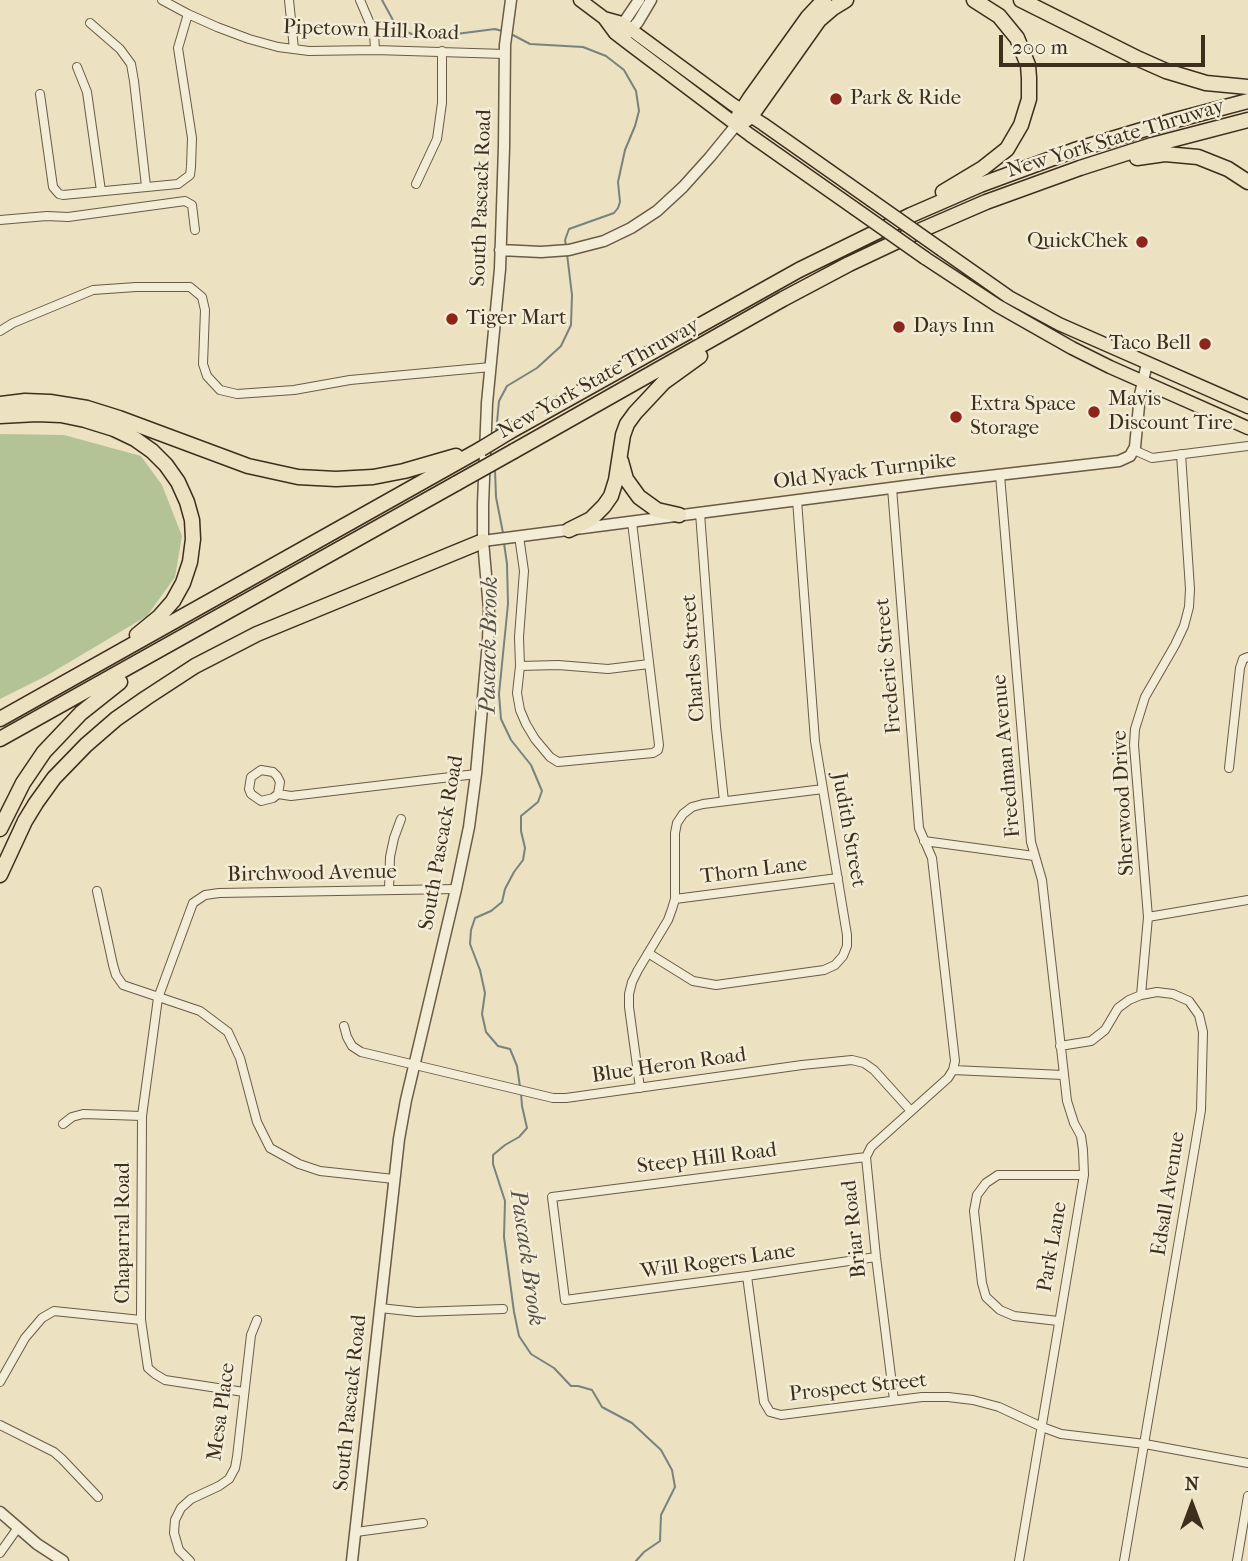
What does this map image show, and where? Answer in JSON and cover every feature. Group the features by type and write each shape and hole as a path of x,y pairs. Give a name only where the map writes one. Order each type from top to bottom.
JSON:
{"highway":[{"path":"743,117 804,22 824,0"},
{"path":"743,117 815,25 846,0"},
{"path":"843,247 977,173 1002,154 1018,131 1030,92 1029,72 1024,54 1007,24 990,9 974,0"},
{"path":"1021,0 1157,68 1206,83 1248,87"},
{"name":"New York State Thruway","path":"0,719 446,463 481,449 643,356 843,247 922,210 1027,167 1123,135 1248,102"},
{"name":"New York State Thruway","path":"0,740 805,287 872,253 940,221 1057,176 1152,145 1248,120"},
{"path":"1057,176 1141,157 1173,154 1210,160 1248,182"},
{"path":"569,530 591,519 611,496 625,428 648,399 673,375 706,351 805,287"},
{"path":"0,404 50,402 87,408 248,466 298,477 373,477 446,463"},
{"path":"0,416 49,414 85,420 114,429 152,451 172,473 183,492 192,520 193,539 190,562 179,593 166,610 107,660"},
{"path":"621,443 622,468 634,491 657,510 679,515"},
{"path":"0,875 25,821 54,778 96,736 145,698 195,666 257,634 490,540"},
{"path":"0,829 23,783 62,731 99,697 181,638"}],"main road":[{"path":"580,0 743,117 854,208 998,306 1091,358 1248,428"},
{"path":"743,117 1032,310 1078,333 1248,407"}],"street":[{"name":"Pipetown Hill Road","path":"162,0 187,14 249,39 278,47 309,51 505,54"},
{"path":"289,0 294,49"},
{"path":"360,0 374,33 375,50"},
{"name":"South Pascack Road","path":"352,1561 399,1139 456,889 476,774 489,609 490,540 485,445 500,250 505,54 511,0"},
{"path":"624,30 639,0"},
{"path":"624,30 652,0"},
{"path":"40,94 53,187 59,194 178,184 190,175 192,138 178,48 187,14"},
{"path":"90,23 120,49 131,64 146,187"},
{"path":"415,184 437,138 442,103 442,51"},
{"path":"77,67 87,92 101,191"},
{"path":"500,250 533,252 575,248 619,235 638,225 657,212 698,172 743,117"},
{"path":"0,220 68,217 185,201 192,205 195,230"},
{"path":"0,331 93,290 190,287 202,297 205,310 203,364 207,376 220,390 237,394 294,390 350,380 491,367"},
{"path":"1147,363 1142,382 1134,450 1152,458 1248,446"},
{"name":"Old Nyack Turnpike","path":"490,540 892,488 1111,463 1127,458 1134,450"},
{"name":"Sherwood Drive","path":"1141,995 1148,917 1134,745 1135,729 1145,697 1175,645 1189,607 1181,454"},
{"name":"Freedman Avenue","path":"1000,475 1031,842 1042,880 1063,1075"},
{"name":"Frederic Street","path":"892,488 919,828 924,841"},
{"name":"Judith Street","path":"648,953 687,978 716,985 824,970 835,965 847,946 848,935 815,741 797,500"},
{"name":"Charles Street","path":"700,513 724,801"},
{"path":"515,536 524,571 517,693 520,710 534,738 550,757 563,763 653,752 659,745 632,522"},
{"path":"1229,768 1240,668 1246,658"},
{"path":"520,666 558,665 608,669 649,664"},
{"path":"278,794 280,782 273,772 261,770 248,782 248,789 256,799 268,801 278,794 291,796 476,774"},
{"path":"640,1088 629,994 632,982 668,920 675,899 677,823 692,807 703,804 823,789"},
{"path":"389,890 390,857 401,819"},
{"path":"924,841 1034,856"},
{"path":"924,841 932,858 955,1061 953,1070 1063,1075"},
{"name":"Thorn Lane","path":"675,899 838,878"},
{"name":"Birchwood Avenue","path":"159,998 193,903 205,895 456,889"},
{"path":"97,891 116,975 123,985 200,1011 228,1031 240,1058 257,1122 270,1147 299,1164 320,1171 394,1179"},
{"path":"1148,917 1248,900"},
{"name":"Edsall Avenue","path":"1124,1561 1200,1110 1203,1032 1199,1015 1189,1002 1173,994 1157,992 1141,995"},
{"path":"1060,1046 1091,1041 1105,1030 1118,1008 1141,995"},
{"name":"Chaparral Road","path":"159,998 142,1116 141,1320 148,1368 165,1380 244,1392"},
{"name":"Blue Heron Road","path":"344,1026 352,1046 361,1052 553,1098 852,1060 864,1063 874,1070 911,1111"},
{"name":"Briar Road","path":"894,1401 866,1157 871,1147 948,1078 953,1070"},
{"name":"Park Lane","path":"1019,1561 1084,1175 1081,1136 1067,1101 1063,1075"},
{"path":"63,1124 72,1117 83,1114 142,1116"},
{"name":"Steep Hill Road","path":"565,1300 552,1196 866,1157"},
{"path":"1058,1321 1014,1316 1000,1310 986,1297 974,1211 977,1195 986,1183 998,1175 1084,1175"},
{"name":"Will Rogers Lane","path":"565,1300 876,1257"},
{"name":"Prospect Street","path":"747,1276 764,1402 770,1412 781,1415 922,1397 948,1397 999,1407 1061,1434 1145,1444 1248,1463"},
{"path":"380,1308 417,1312 503,1309"},
{"path":"0,1382 25,1338 42,1318 54,1311 141,1320"},
{"name":"Mesa Place","path":"190,1561 179,1549 174,1533 175,1520 181,1508 191,1499 229,1479 234,1468 251,1335 257,1320"},
{"path":"0,1425 54,1452 98,1497"},
{"path":"1237,1561 1248,1496"},
{"path":"0,1512 17,1529 63,1561"},
{"path":"356,1532 423,1523"},
{"path":"0,1553 17,1529"}],"green space":[{"path":"0,434 64,435 141,456 162,485 182,536 175,577 147,616 46,676 0,699"}],"waterway":[{"name":"Pascack Brook","path":"382,0 394,22 416,36 495,29 502,31"},
{"name":"Pascack Brook","path":"511,34 530,44 583,47 606,56 624,70 636,91 639,111 625,150 618,182 618,208 614,213 569,229 566,245"},
{"name":"Pascack Brook","path":"496,433 499,401 507,386 537,368 561,346 571,325 572,295 567,254"},
{"name":"Pascack Brook","path":"495,470 496,497 503,533"},
{"name":"Pascack Brook","path":"504,543 508,604 499,694 501,719 511,740 531,765 542,791 538,802 521,816 525,848 523,860 505,889 502,902 491,911 475,918 470,944 485,993 482,1014 486,1032 498,1046 510,1049 517,1066 520,1087"},
{"name":"Pascack Brook","path":"521,1093 527,1128 493,1155 493,1164 505,1201 504,1237 519,1336 531,1354 554,1368 571,1386 592,1390 602,1407 632,1423 661,1450 672,1470 675,1487 661,1515 660,1541 636,1561"}],"place":[{"name":"Park & Ride","path":"836,99"},
{"name":"QuickChek","path":"1142,242"},
{"name":"Tiger Mart","path":"452,319"},
{"name":"Days Inn","path":"899,327"},
{"name":"Taco Bell","path":"1205,344"},
{"name":"Mavis Discount Tire","path":"1094,412"},
{"name":"Extra Space Storage","path":"956,417"}]}
